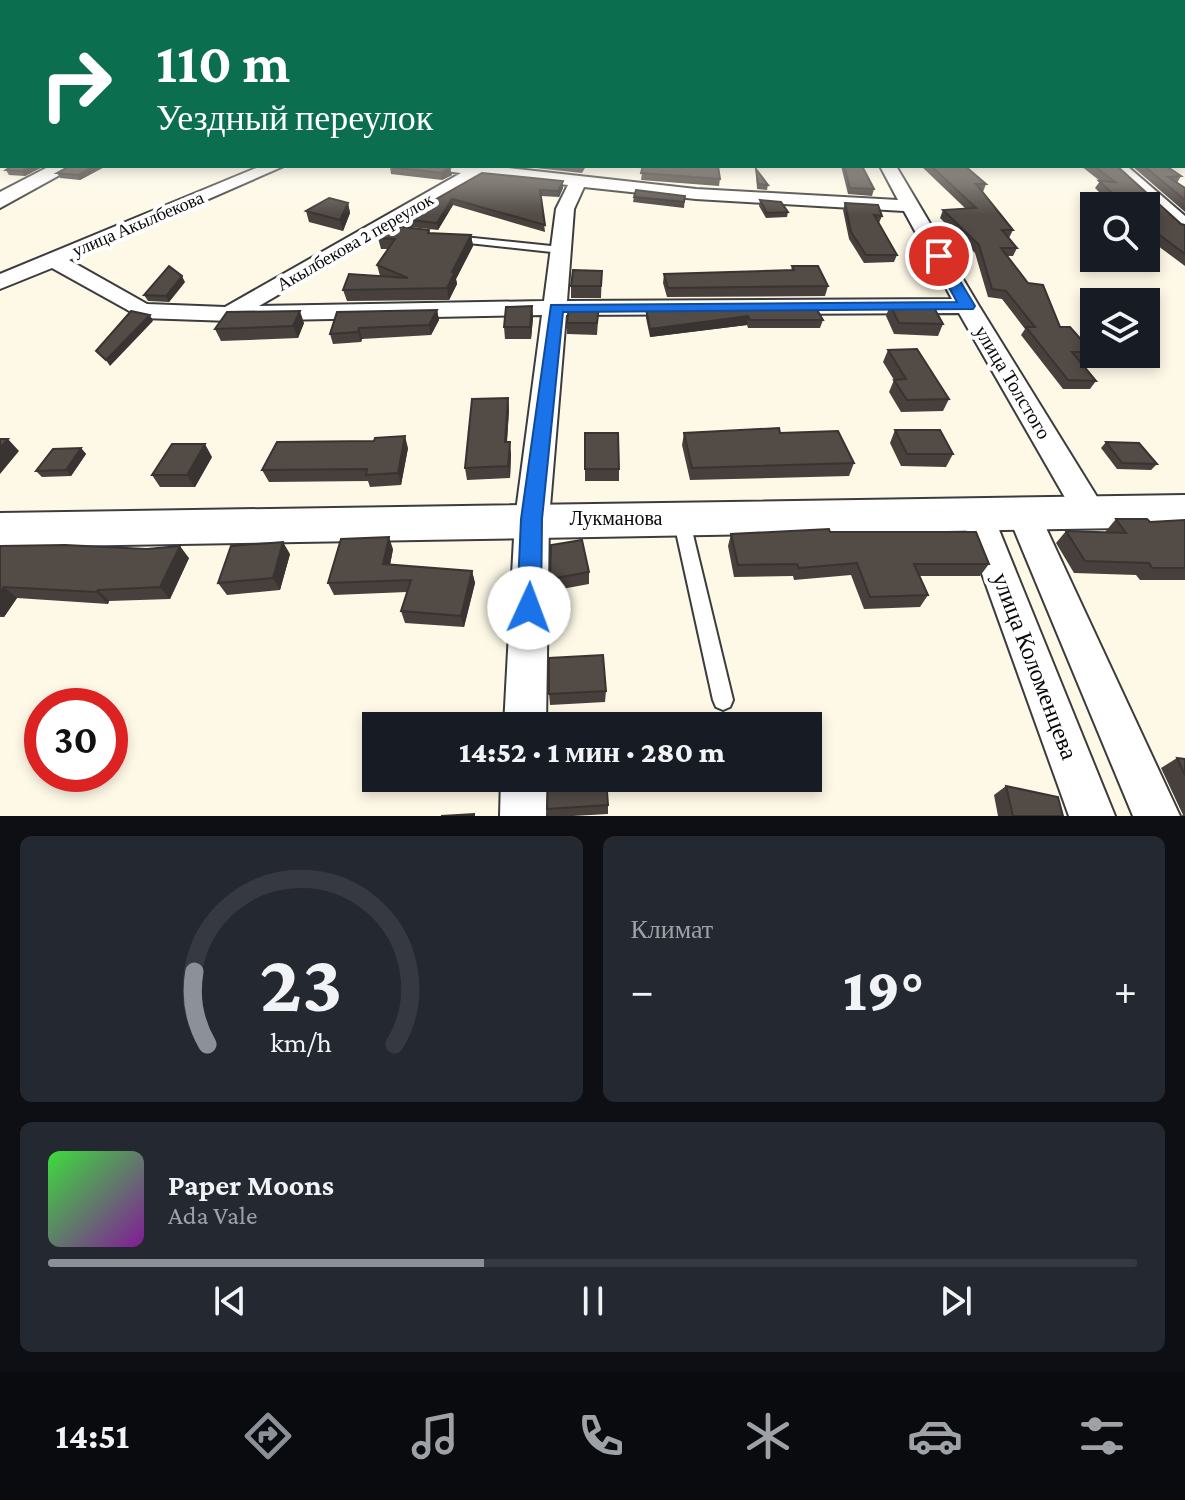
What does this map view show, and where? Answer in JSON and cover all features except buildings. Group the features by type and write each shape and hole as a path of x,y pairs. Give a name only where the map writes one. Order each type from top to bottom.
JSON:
{"street":[{"path":"0,201 62,168"},
{"name":"улица Акылбекова","path":"0,282 271,168"},
{"name":"Акылбекова 2 переулок","path":"231,314 382,230 482,168 578,182 684,186 910,206"},
{"name":"улица Толстого","path":"889,168 967,306 1091,513"},
{"path":"1119,168 1185,226"},
{"path":"525,712 532,519 565,209 578,182"},
{"path":"53,260 142,311 231,314 556,308 967,306"},
{"name":"Лукманова","path":"0,530 532,519 1185,511"},
{"name":"улица Коломенцева","path":"977,515 1092,816"},
{"path":"1024,515 1157,816"},
{"path":"523,816 524,792"}],"lane":[{"path":"438,237 561,250"},
{"path":"680,518 723,700"}],"route":[{"path":"529,608 532,519 556,308 967,306 939,256"}]}
